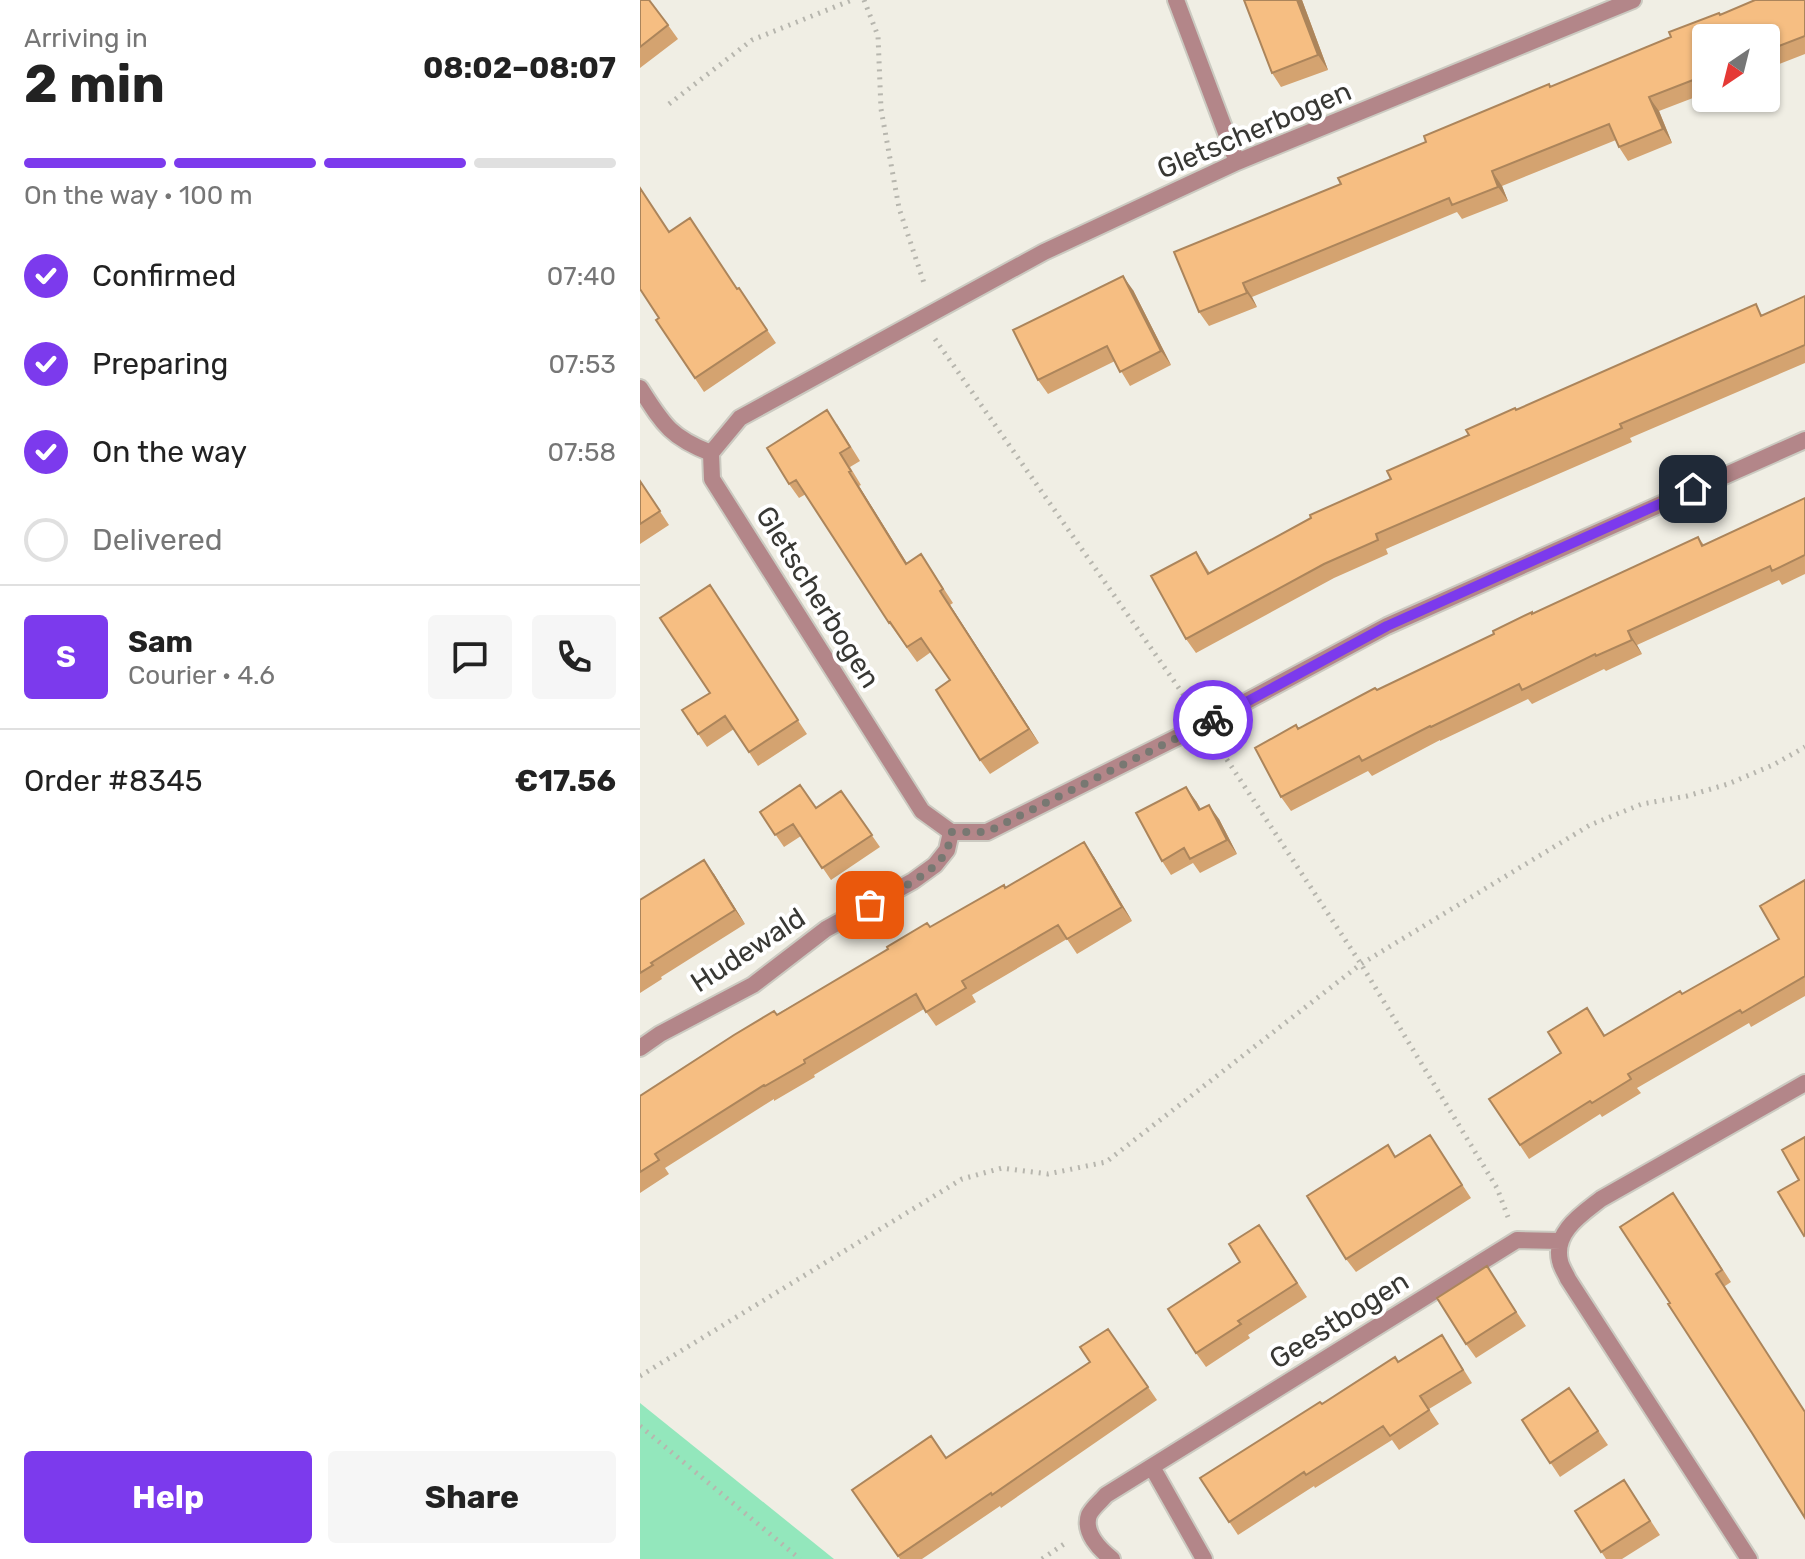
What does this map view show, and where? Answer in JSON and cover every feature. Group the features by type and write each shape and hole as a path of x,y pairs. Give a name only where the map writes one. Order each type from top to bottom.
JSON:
{"street":[{"path":"1176,0 1237,162"},
{"name":"Gletscherbogen","path":"951,832 922,811 905,785 712,479 711,453 740,418 1044,252 1237,162 1633,0"},
{"path":"640,388 667,429 689,444 711,453"},
{"path":"951,832 987,832 1204,724 1387,626 1805,440"},
{"name":"Hudewald","path":"640,1048 660,1034 753,985 826,929 913,881 935,865 947,850 951,832"},
{"path":"1749,1559 1568,1279 1559,1261 1561,1241 1575,1219 1601,1199 1805,1083"},
{"path":"1517,1240 1561,1241"},
{"name":"Geestbogen","path":"1112,1559 1102,1551 1088,1528 1090,1513 1106,1495 1517,1240"},
{"path":"1152,1467 1204,1559"}],"path":[{"path":"669,104 752,40 852,0"},
{"path":"864,0 878,36 881,109 899,208 927,315 1204,724 1361,964 1497,1188 1517,1240"},
{"path":"640,1376 962,1179 1002,1168 1048,1174 1106,1162 1361,964 1590,825 1642,804 1687,796 1728,784 1805,747"},
{"path":"640,1426 800,1559"}],"green space":[{"path":"640,1403 834,1559 640,1559"}],"building":[{"path":"640,0 649,0 668,25 640,47"},
{"path":"1244,0 1297,0 1318,55 1272,73"},
{"path":"1755,0 1805,0 1805,36 1780,46 1780,24 1692,24 1692,80 1649,97 1663,129 1619,147 1609,124 1492,171 1498,187 1452,205 1449,198 1243,283 1247,293 1199,312 1174,252 1341,184 1338,178 1426,142 1424,136 1671,37 1669,32 1719,13"},
{"path":"640,188 669,232 690,218 767,330 695,378 656,320 659,318 640,289"},
{"path":"1123,276 1161,351 1120,372 1107,346 1038,380 1013,330"},
{"path":"1805,296 1805,345 1376,534 1378,540 1324,564 1186,639 1151,576 1196,552 1208,574 1311,518 1310,515 1391,479 1387,471 1469,435 1466,430 1756,304 1761,316"},
{"path":"827,410 850,447 840,453 849,472 906,564 921,554 943,589 940,591 1029,729 980,760 936,690 950,680 921,638 907,647 796,480 789,484 767,448"},
{"path":"640,481 660,511 640,524"},
{"path":"1805,498 1805,555 1772,571 1770,566 1628,631 1632,640 1595,654 1522,690 1519,684 1362,761 1359,756 1281,797 1255,748 1296,725 1298,729 1375,688 1377,690 1494,634 1493,631 1532,612 1698,537 1702,546"},
{"path":"710,585 798,720 749,752 725,716 698,734 682,710 710,693 660,618"},
{"path":"800,785 816,808 841,791 872,835 822,868 793,824 775,835 760,812"},
{"path":"1186,787 1199,810 1209,805 1227,840 1190,859 1184,848 1162,861 1136,813"},
{"path":"1084,842 1122,907 1067,939 1058,925 962,981 966,988 926,1012 916,994 655,1154 659,1160 640,1172 640,1096 734,1035 774,1011 777,1015 927,923 930,927"},
{"path":"704,860 735,910 640,973 640,900"},
{"path":"1805,880 1805,976 1628,1074 1631,1079 1520,1145 1489,1099 1561,1053 1548,1032 1587,1008 1604,1036 1680,991 1682,994 1779,939 1760,906"},
{"path":"1430,1135 1462,1185 1346,1259 1307,1196 1388,1145 1395,1157"},
{"path":"1805,1137 1804,1236 1778,1192 1799,1180 1782,1150"},
{"path":"1673,1193 1722,1270 1716,1274 1805,1412 1805,1518 1620,1227"},
{"path":"1259,1225 1297,1283 1196,1353 1168,1309 1240,1262 1229,1244"},
{"path":"1487,1266 1516,1312 1466,1344 1437,1298"},
{"path":"1108,1329 1148,1387 898,1556 852,1490 931,1436 946,1458 1090,1362 1080,1347"},
{"path":"1442,1335 1463,1370 1420,1396 1429,1410 1390,1436 1383,1426 1306,1475 1304,1472 1229,1522 1200,1478 1395,1357 1398,1362"},
{"path":"1569,1388 1598,1431 1550,1463 1522,1420"},
{"path":"1624,1480 1650,1521 1601,1552 1575,1511"}],"way so far":[{"path":"870,905 935,865 947,850 951,832 987,832 1213,720"}],"route":[{"path":"1213,720 1387,626 1693,489"}]}
